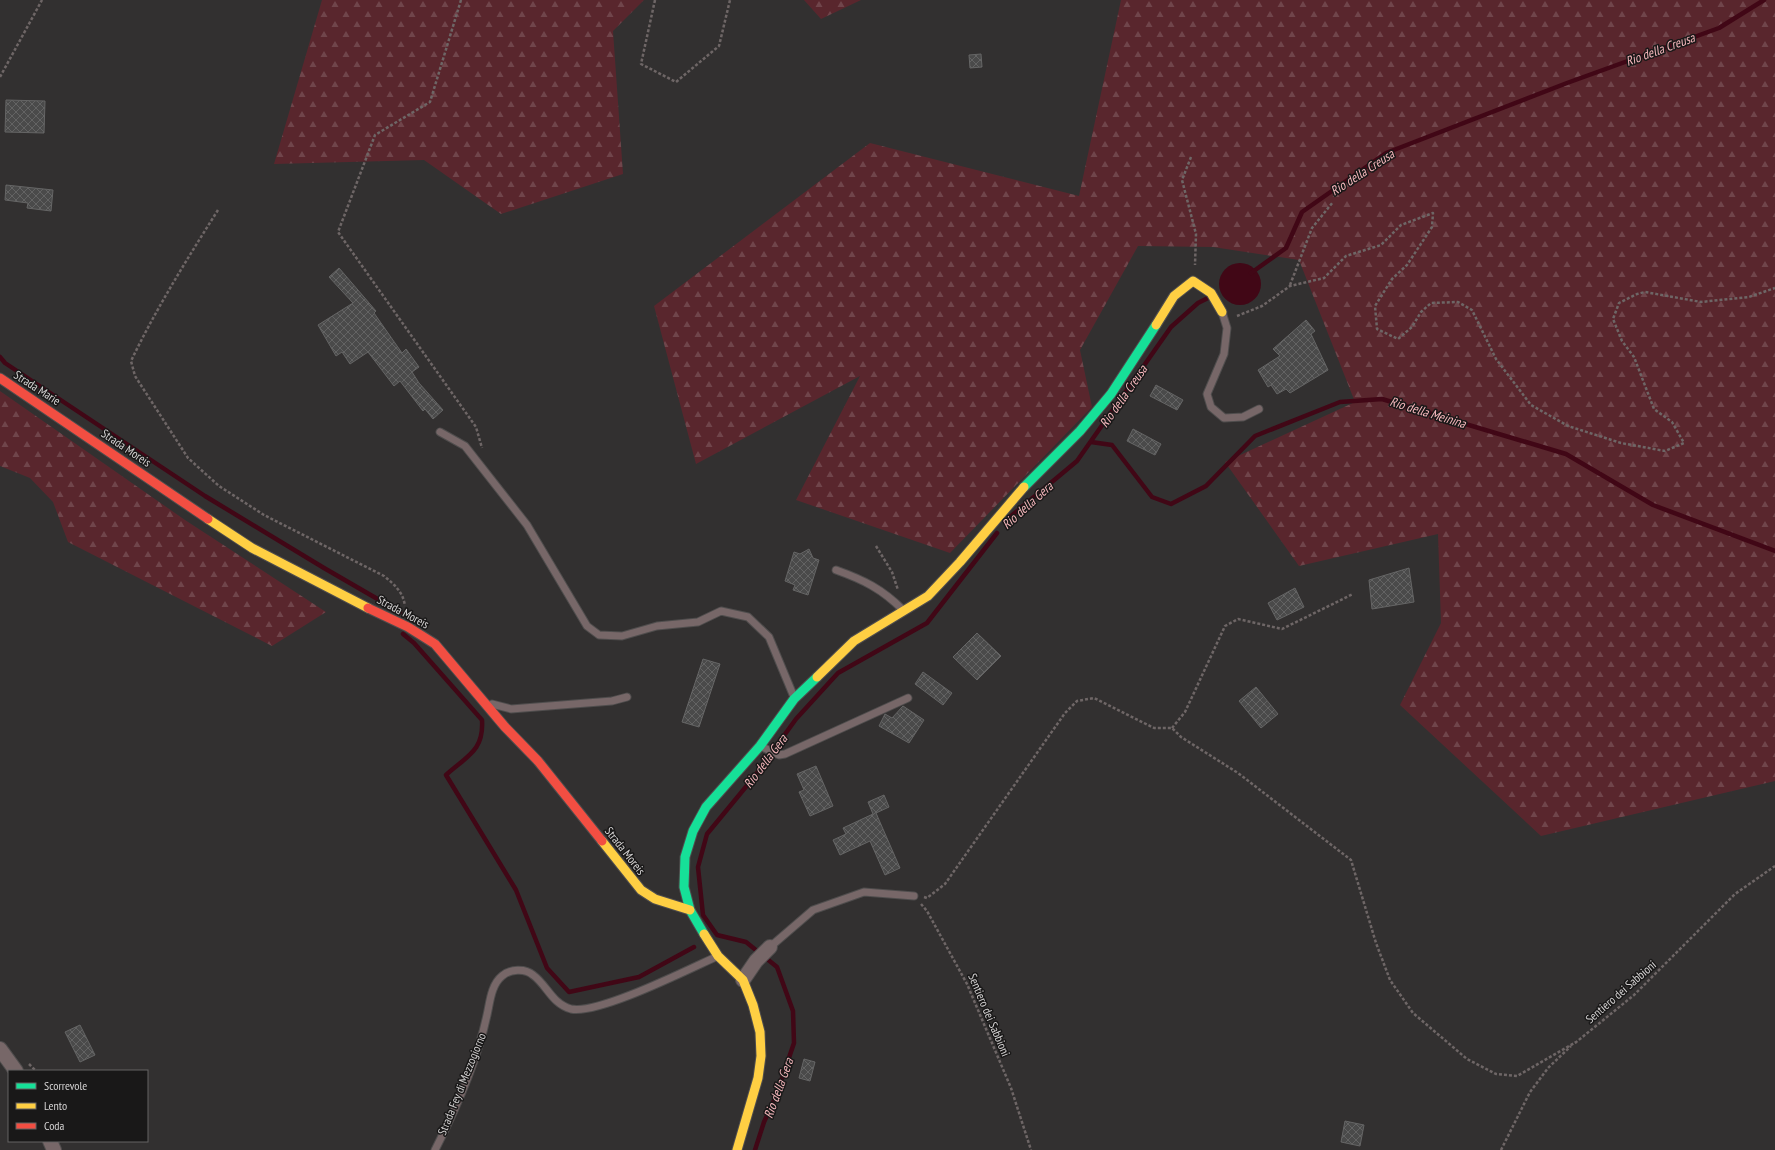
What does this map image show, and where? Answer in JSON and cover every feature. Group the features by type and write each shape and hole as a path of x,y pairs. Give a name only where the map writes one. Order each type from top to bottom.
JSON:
{"street":[{"path":"737,1150 758,1078 761,1056 760,1032 753,1005 743,980 718,956 690,910 684,887 685,857 693,831 706,807 760,746 794,698 854,641 928,596 960,562 1033,476 1080,432 1111,394 1174,296 1193,281 1207,288 1215,295 1222,312"},
{"name":"Strada Marie","path":"0,378 62,418"},
{"name":"Strada Moreis","path":"62,418 252,548 331,590 408,627 435,644 485,702 504,727 538,761 641,890 654,899 690,910"},
{"path":"743,980 756,961 770,947"},
{"path":"0,1049 15,1070"}],"lane":[{"path":"1222,312 1227,328 1225,347 1224,354 1207,394 1210,407 1224,418 1243,417 1259,409"},
{"path":"440,432 465,446 527,525 587,626 598,635 622,636 656,626 698,622 721,611 748,617 769,637 794,698"},
{"path":"836,570 856,577 886,593 905,611"},
{"path":"485,702 511,709 612,701 627,697"},
{"path":"760,746 769,751 785,754 908,698"},
{"path":"770,947 813,910 864,892 914,896"},
{"name":"Strada Fey di Mezzogiorno","path":"435,1150 451,1118 481,1044 494,987 502,976 512,971 523,970 533,975 554,1000 570,1009 591,1009 646,988 718,956"}],"path":[{"path":"0,77 42,0"},
{"path":"461,0 430,102 375,135 338,232 476,427 490,478"},
{"path":"655,0 641,64 676,82 719,46 730,0"},
{"path":"1191,157 1182,180 1196,234 1193,281"},
{"path":"1290,286 1312,228 1333,202"},
{"path":"218,210 180,271 131,361 135,376 188,458 219,486 264,515 388,580 398,587 404,598 408,627"},
{"path":"1222,312 1238,316 1262,306 1290,286 1324,278 1346,256 1381,245 1401,224 1433,213 1432,227 1407,265 1392,279 1375,306 1377,329 1398,339 1412,327 1421,312 1431,303 1458,302 1472,310 1496,359 1531,405 1568,426 1621,442 1665,451 1684,443 1672,422 1654,409 1634,357 1622,341 1613,319 1619,303 1645,292 1700,302 1749,297 1775,288"},
{"path":"876,546 892,572 905,611"},
{"path":"1172,728 1185,712 1224,626 1238,619 1282,629 1353,594"},
{"path":"914,896 927,898 945,884 1064,713 1077,701 1094,698 1154,728 1172,728 1181,737 1238,773 1351,860 1376,942 1390,980 1413,1013 1467,1059 1496,1074 1517,1076 1576,1042"},
{"name":"Sentiero dei Sabbioni","path":"1501,1150 1530,1092 1548,1068 1576,1042 1634,995 1735,894 1775,866"},
{"name":"Sentiero dei Sabbioni","path":"914,896 927,911 967,984 1011,1088 1031,1150"}],"green space":[{"path":"322,0 644,0 613,31 623,174 501,214 424,160 274,164"},
{"path":"804,0 861,0 821,19"},
{"path":"1121,0 1775,0 1775,781 1541,836 1400,705 1441,623 1438,534 1299,566 1225,462 1355,402 1299,260 1213,247 1138,246 1080,350 1092,407 950,553 796,500 860,376 696,464 654,306 870,143 1079,196"},
{"path":"0,391 185,520 326,612 272,646 68,542 53,502 30,478 0,466"}],"shaded area":[{"path":"1236,263 1244,263 1252,266 1258,272 1261,284 1258,296 1252,302 1244,305 1236,305 1228,302 1222,296 1219,288 1219,280 1222,272 1228,266"}],"building":[{"path":"981,54 982,67 970,68 969,55"},
{"path":"6,100 45,101 44,133 5,132"},
{"path":"6,185 53,190 51,211 27,208 28,203 5,200"},
{"path":"339,268 376,311 374,313 402,353 406,349 419,367 412,372 419,383 443,410 433,419 425,409 423,411 400,381 394,386 368,352 350,364 342,352 336,356 318,325 353,303 329,277"},
{"path":"1306,320 1315,331 1311,334 1328,370 1290,393 1286,389 1277,394 1271,385 1268,387 1258,370 1280,356 1273,349"},
{"path":"1156,385 1183,400 1177,410 1150,396"},
{"path":"1133,429 1161,444 1155,455 1127,441"},
{"path":"809,549 813,558 819,560 808,595 793,590 795,585 785,581 794,552 800,554"},
{"path":"1409,568 1414,602 1372,609 1369,580"},
{"path":"1295,588 1304,607 1277,620 1268,603"},
{"path":"977,633 1001,656 977,680 953,657"},
{"path":"703,659 720,664 699,727 682,722"},
{"path":"923,672 952,693 943,705 915,684"},
{"path":"1256,687 1278,714 1261,728 1239,701"},
{"path":"903,706 924,720 909,743 879,726 885,714 892,718"},
{"path":"816,766 833,806 810,816 799,792 804,790 797,774"},
{"path":"884,795 889,807 876,813 900,868 885,875 870,841 840,855 833,840 846,834 843,828 873,814 868,802"},
{"path":"80,1025 95,1055 80,1062 65,1032"},
{"path":"804,1059 815,1062 810,1081 799,1078"},
{"path":"1345,1121 1364,1125 1360,1146 1341,1142"}],"waterway":[{"name":"Rio della Creusa","path":"1251,273 1286,248 1302,212 1386,153 1567,83 1719,28 1764,0"},
{"name":"Rio della Creusa","path":"1010,517 1077,461 1171,327 1198,303 1208,298"},
{"path":"0,357 5,363 205,496 400,612"},
{"name":"Rio della Meinina","path":"1091,442 1112,445 1152,497 1171,504 1206,486 1255,436 1340,402 1382,399 1566,454 1653,505 1775,551"},
{"name":"Rio della Gera","path":"755,1150 764,1122 776,1096 794,1043 793,1011 777,967 746,942 717,935 703,915 698,867 707,834 754,777 796,719 838,673 927,623 997,533"},
{"path":"403,634 414,643 482,720 482,730 477,746 473,752 446,775 516,890 547,968 569,992 639,977 694,947"}],"traffic: fast":[{"path":"1024,487 1080,431 1111,394 1156,325"},
{"path":"704,934 690,910 684,887 685,857 693,831 706,807 760,746 794,699 817,677"}],"traffic: slow":[{"path":"1156,325 1174,296 1193,281 1211,293 1222,312"},
{"path":"817,677 854,641 928,596 960,562 1024,487"},
{"path":"208,519 252,548 368,608"},
{"path":"602,841 641,890 655,899 690,910"},
{"path":"704,934 718,956 743,980 753,1005 760,1032 761,1056 758,1078 737,1150"}],"traffic: jam":[{"path":"0,378 208,519"},
{"path":"368,608 408,627 435,644 505,727 538,761 602,841"}]}
